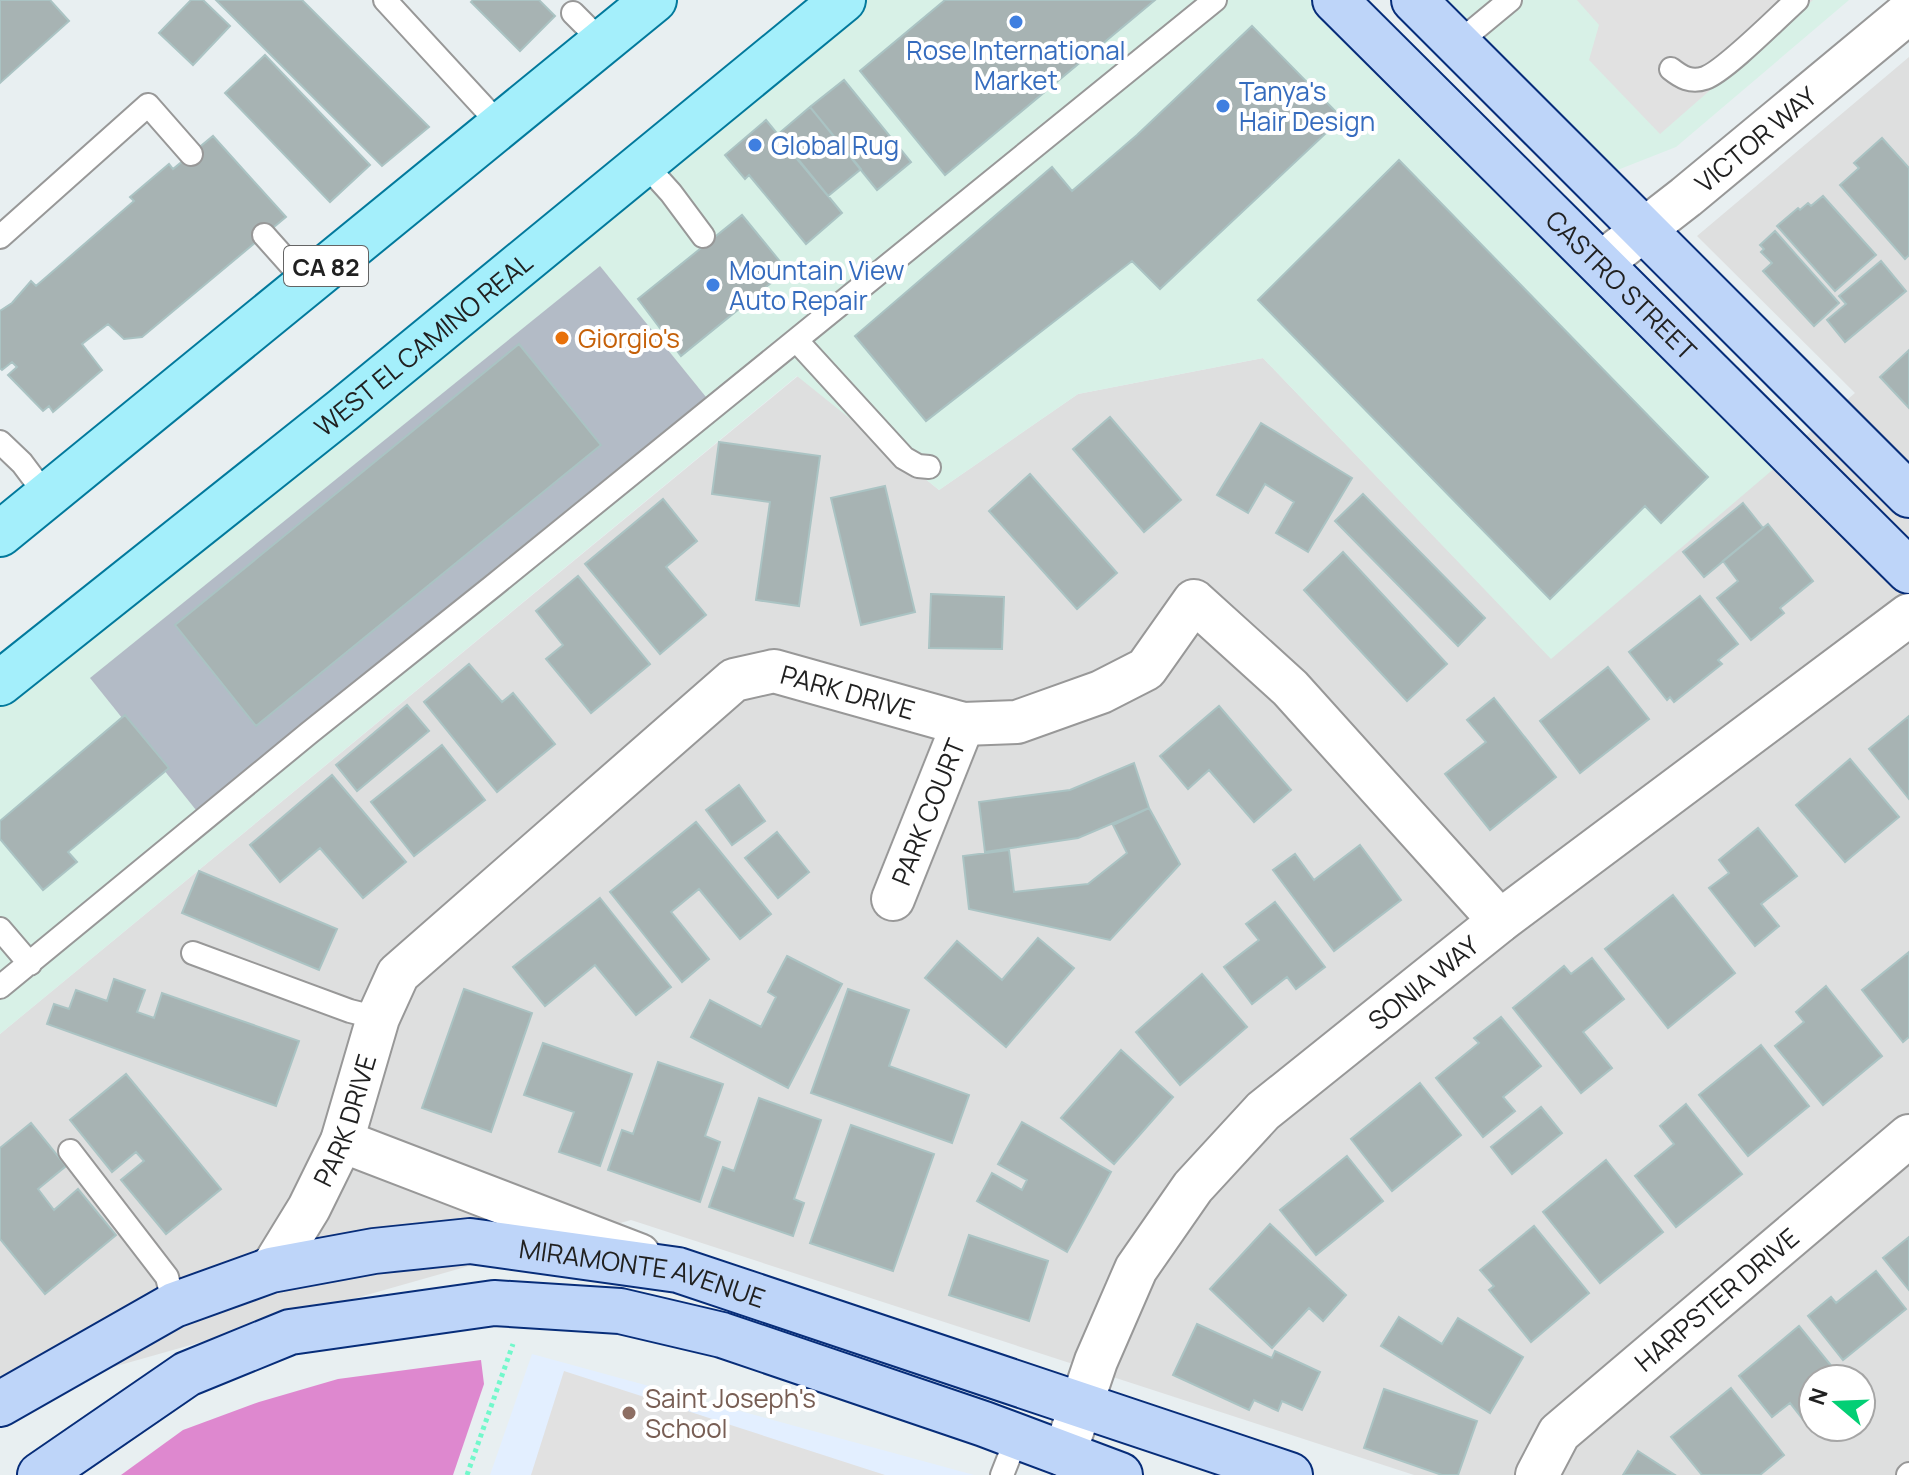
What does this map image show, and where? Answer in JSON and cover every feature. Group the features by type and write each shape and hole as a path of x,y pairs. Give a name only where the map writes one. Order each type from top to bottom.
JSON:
{"main road":[{"name":"CA 82","path":"0,534 501,126 588,28 654,0"},
{"name":"WEST EL CAMINO REAL","path":"0,683 343,410 843,0"},
{"name":"CASTRO STREET","path":"1335,0 1909,571"},
{"name":"CASTRO STREET","path":"1414,0 1909,495"},
{"name":"MIRAMONTE AVENUE","path":"0,1404 174,1305 271,1270 374,1251 470,1241 678,1270 1290,1475"},
{"name":"MIRAMONTE AVENUE","path":"40,1475 187,1374 290,1332 494,1303 620,1311 722,1335 1010,1456 1064,1455 1120,1475"}],"street":[{"name":"VICTOR WAY","path":"1601,263 1686,197 1909,12"},
{"name":"PARK DRIVE","path":"271,1270 309,1208 342,1141 378,1018 398,974 734,680 774,671 963,724 1017,722 1101,692 1146,669 1194,601 1290,688 1500,921"},
{"name":"SONIA WAY","path":"1064,1455 1096,1361 1136,1269 1193,1187 1263,1111 1500,921 1909,615"},
{"name":"PARK COURT","path":"893,899 963,724"},
{"name":"HARPSTER DRIVE","path":"1537,1475 1559,1433 1909,1136"},
{"path":"342,1141 678,1270"}],"lane":[{"path":"385,0 501,126"},
{"path":"0,987 1215,0"},
{"path":"1458,43 1510,0"},
{"path":"1671,69 1683,79 1704,79 1724,66 1797,0"},
{"path":"0,237 148,105 191,154"},
{"path":"643,162 703,236"},
{"path":"264,235 306,282"},
{"path":"796,340 904,458 918,466 929,467"},
{"path":"0,442 22,463 46,495"},
{"path":"0,929 30,964"},
{"path":"193,953 350,1011 378,1018"},
{"path":"70,1151 167,1277 174,1305"}],"path":[{"path":"467,1475 514,1340"}],"shaded area":[{"path":"843,0 1335,0 1791,454 1551,659 1263,358 1078,394 939,490 797,376 0,1034 0,691"},
{"path":"1414,0 1849,0 1676,147 1592,180"},
{"path":"1577,0 1813,0 1660,134 1589,60 1599,25"},
{"path":"1909,57 1909,1475 1414,1475 631,1220 0,1399 0,1034 798,376 939,490 1078,394 1263,358 1551,658 1855,393 1697,236"},
{"path":"600,266 706,397 196,810 90,678"},
{"name":"Saint Joseph's School","path":"532,1354 974,1475 490,1475"},
{"path":"481,1360 484,1384 453,1475 121,1475 183,1430 259,1402 338,1379"},
{"name":"Saint Joseph's School","path":"564,1371 885,1475 531,1475"}],"building":[{"path":"0,0 50,0 69,21 0,83"},
{"path":"191,0 203,0 230,26 193,65 159,33"},
{"path":"216,0 302,0 429,127 382,166"},
{"path":"539,0 555,16 520,51 471,2"},
{"path":"945,0 1155,0 945,175 860,71"},
{"path":"1252,26 1342,118 1160,289 1132,261 926,421 855,336 1052,167 1072,191 1137,135"},
{"path":"265,55 370,165 330,202 225,93"},
{"path":"844,80 911,162 877,190 810,107"},
{"path":"810,107 861,169 828,196 777,135"},
{"path":"766,120 842,213 806,244 749,175 745,179 725,155"},
{"path":"213,136 286,217 142,337 124,339 108,324 82,344 102,370 53,412 49,406 43,411 8,375 17,367 12,362 2,370 0,368 0,311 12,303 31,281 36,286 134,201 130,197 169,164 173,169"},
{"path":"1882,138 1909,168 1909,255 1905,259 1840,185 1859,168 1854,163"},
{"path":"1399,160 1708,477 1661,523 1645,506 1550,599 1258,300"},
{"path":"1823,196 1876,255 1835,291 1777,226 1798,208 1800,210 1808,203 1811,206"},
{"name":"Mountain View Auto Repair","path":"742,215 787,270 681,356 638,299"},
{"path":"1775,231 1839,303 1814,326 1763,271 1772,263 1761,252 1764,249 1760,245"},
{"path":"1881,261 1906,291 1845,342 1827,320 1846,304 1839,296"},
{"path":"519,344 601,445 256,726 175,625"},
{"path":"1909,350 1909,408 1880,377"},
{"path":"1110,417 1181,500 1144,532 1073,449"},
{"path":"1261,423 1352,478 1308,552 1276,533 1294,502 1265,484 1248,513 1217,495"},
{"path":"719,442 820,456 799,606 756,600 770,502 712,494"},
{"path":"1030,474 1117,573 1077,609 989,511"},
{"path":"885,486 915,612 861,625 831,498"},
{"path":"1363,494 1485,618 1458,646 1335,521"},
{"path":"663,499 697,541 666,567 706,615 660,654 585,564"},
{"path":"1743,503 1763,528 1704,577 1683,552"},
{"path":"1768,524 1813,581 1780,608 1784,613 1751,640 1717,598 1738,581 1723,561"},
{"path":"1343,552 1447,664 1407,701 1304,590"},
{"path":"578,576 650,664 591,713 546,659 563,645 536,611"},
{"path":"931,594 1004,597 1002,649 929,648"},
{"path":"1700,596 1738,644 1718,660 1722,664 1674,702 1670,697 1667,700 1629,652"},
{"path":"469,664 502,702 513,693 555,744 497,792 424,702"},
{"path":"1608,667 1649,719 1580,773 1540,721"},
{"path":"1494,698 1556,777 1490,830 1445,774 1486,742 1467,720"},
{"path":"407,705 429,731 357,791 336,765"},
{"path":"1219,706 1291,790 1254,822 1209,770 1188,789 1160,756"},
{"path":"125,715 169,768 68,852 77,862 43,890 0,839 0,821"},
{"path":"1909,716 1909,799 1869,749"},
{"path":"442,745 485,800 414,856 371,802"},
{"path":"1850,759 1899,817 1845,862 1796,805"},
{"path":"1134,763 1149,808 1078,838 985,852 979,802 1070,790"},
{"path":"332,775 406,862 363,898 320,848 280,882 250,845"},
{"path":"739,785 765,821 732,845 706,810"},
{"path":"1149,808 1180,864 1110,940 969,909 963,856 1009,850 1014,892 1088,884 1127,853 1113,825"},
{"path":"696,822 771,914 740,939 699,889 671,912 709,959 682,982 610,892"},
{"path":"1758,828 1797,876 1761,904 1779,926 1755,946 1709,888 1729,873 1719,860"},
{"path":"777,832 809,872 778,898 745,858"},
{"path":"1360,845 1401,900 1334,951 1273,870 1295,854 1314,880"},
{"path":"199,871 337,929 319,970 182,913"},
{"path":"1673,895 1735,973 1668,1028 1605,949"},
{"path":"600,898 671,987 636,1015 595,965 545,1006 513,967"},
{"path":"1275,902 1325,967 1296,989 1287,977 1252,1004 1224,967 1259,940 1246,924"},
{"path":"1038,938 1074,968 1006,1047 925,978 957,941 1002,980"},
{"path":"1909,952 1909,1037 1903,1042 1862,990"},
{"path":"787,956 842,984 788,1088 691,1037 710,1000 761,1027 776,997 768,992"},
{"path":"1592,958 1624,999 1583,1032 1612,1068 1581,1093 1513,1008 1564,966 1571,974"},
{"path":"1202,974 1247,1027 1180,1085 1136,1032"},
{"path":"114,979 145,990 137,1012 154,1018 162,993 299,1041 276,1106 47,1024 54,1004 69,1009 76,990 107,1001"},
{"path":"1826,986 1882,1056 1823,1105 1775,1046 1804,1022 1796,1012"},
{"path":"464,989 532,1013 491,1132 422,1108"},
{"path":"848,989 909,1010 889,1066 969,1095 952,1143 811,1093"},
{"path":"1501,1017 1541,1066 1503,1097 1515,1111 1483,1137 1436,1078 1479,1043 1474,1038"},
{"path":"543,1043 632,1074 600,1166 559,1152 574,1112 524,1095"},
{"path":"1761,1045 1809,1106 1748,1156 1699,1095"},
{"path":"1121,1050 1173,1097 1114,1164 1061,1118"},
{"path":"658,1062 723,1084 705,1136 720,1142 700,1202 608,1170 622,1130 633,1134"},
{"path":"126,1074 221,1189 166,1234 121,1180 144,1161 136,1152 112,1172 70,1120"},
{"path":"1420,1083 1461,1135 1392,1191 1351,1139"},
{"path":"759,1098 821,1120 794,1199 804,1203 793,1236 709,1207 723,1167 734,1171"},
{"path":"1686,1104 1742,1174 1676,1227 1635,1176 1674,1144 1660,1126"},
{"path":"1541,1107 1562,1133 1512,1174 1491,1147"},
{"path":"1022,1122 1111,1172 1067,1252 977,1201 992,1173 1022,1190 1027,1180 998,1164"},
{"path":"31,1123 66,1166 38,1189 54,1210 78,1189 116,1235 45,1294 0,1239 0,1148"},
{"path":"851,1125 934,1154 893,1271 810,1243"},
{"path":"1347,1156 1383,1201 1316,1255 1280,1210"},
{"path":"1606,1160 1663,1232 1600,1283 1543,1212"},
{"path":"1270,1224 1346,1295 1323,1321 1309,1308 1272,1348 1210,1289"},
{"path":"1534,1226 1589,1293 1531,1342 1489,1290 1494,1286 1480,1270"},
{"path":"969,1235 1048,1261 1029,1321 949,1295"},
{"path":"1909,1237 1909,1290 1883,1258"},
{"path":"1876,1271 1906,1309 1843,1360 1808,1316 1831,1297 1836,1303"},
{"path":"1399,1317 1442,1344 1458,1318 1523,1357 1490,1413 1381,1346"},
{"path":"1197,1324 1272,1358 1275,1351 1320,1372 1302,1410 1282,1401 1278,1411 1254,1400 1249,1410 1173,1375"},
{"path":"1799,1326 1829,1363 1797,1363 1797,1412 1790,1403 1772,1417 1739,1376"},
{"path":"1731,1388 1784,1455 1760,1475 1702,1475 1671,1437"},
{"path":"1384,1389 1477,1421 1458,1475 1442,1475 1364,1448"},
{"path":"1638,1451 1675,1475 1623,1475"}],"place":[{"name":"Rose International Market","path":"1016,22"},
{"name":"Tanya's Hair Design","path":"1223,106"},
{"name":"Global Rug","path":"755,145"},
{"name":"Mountain View Auto Repair","path":"713,285"},
{"name":"Giorgio's","path":"562,338"},
{"name":"Saint Joseph's School","path":"629,1413"}]}
